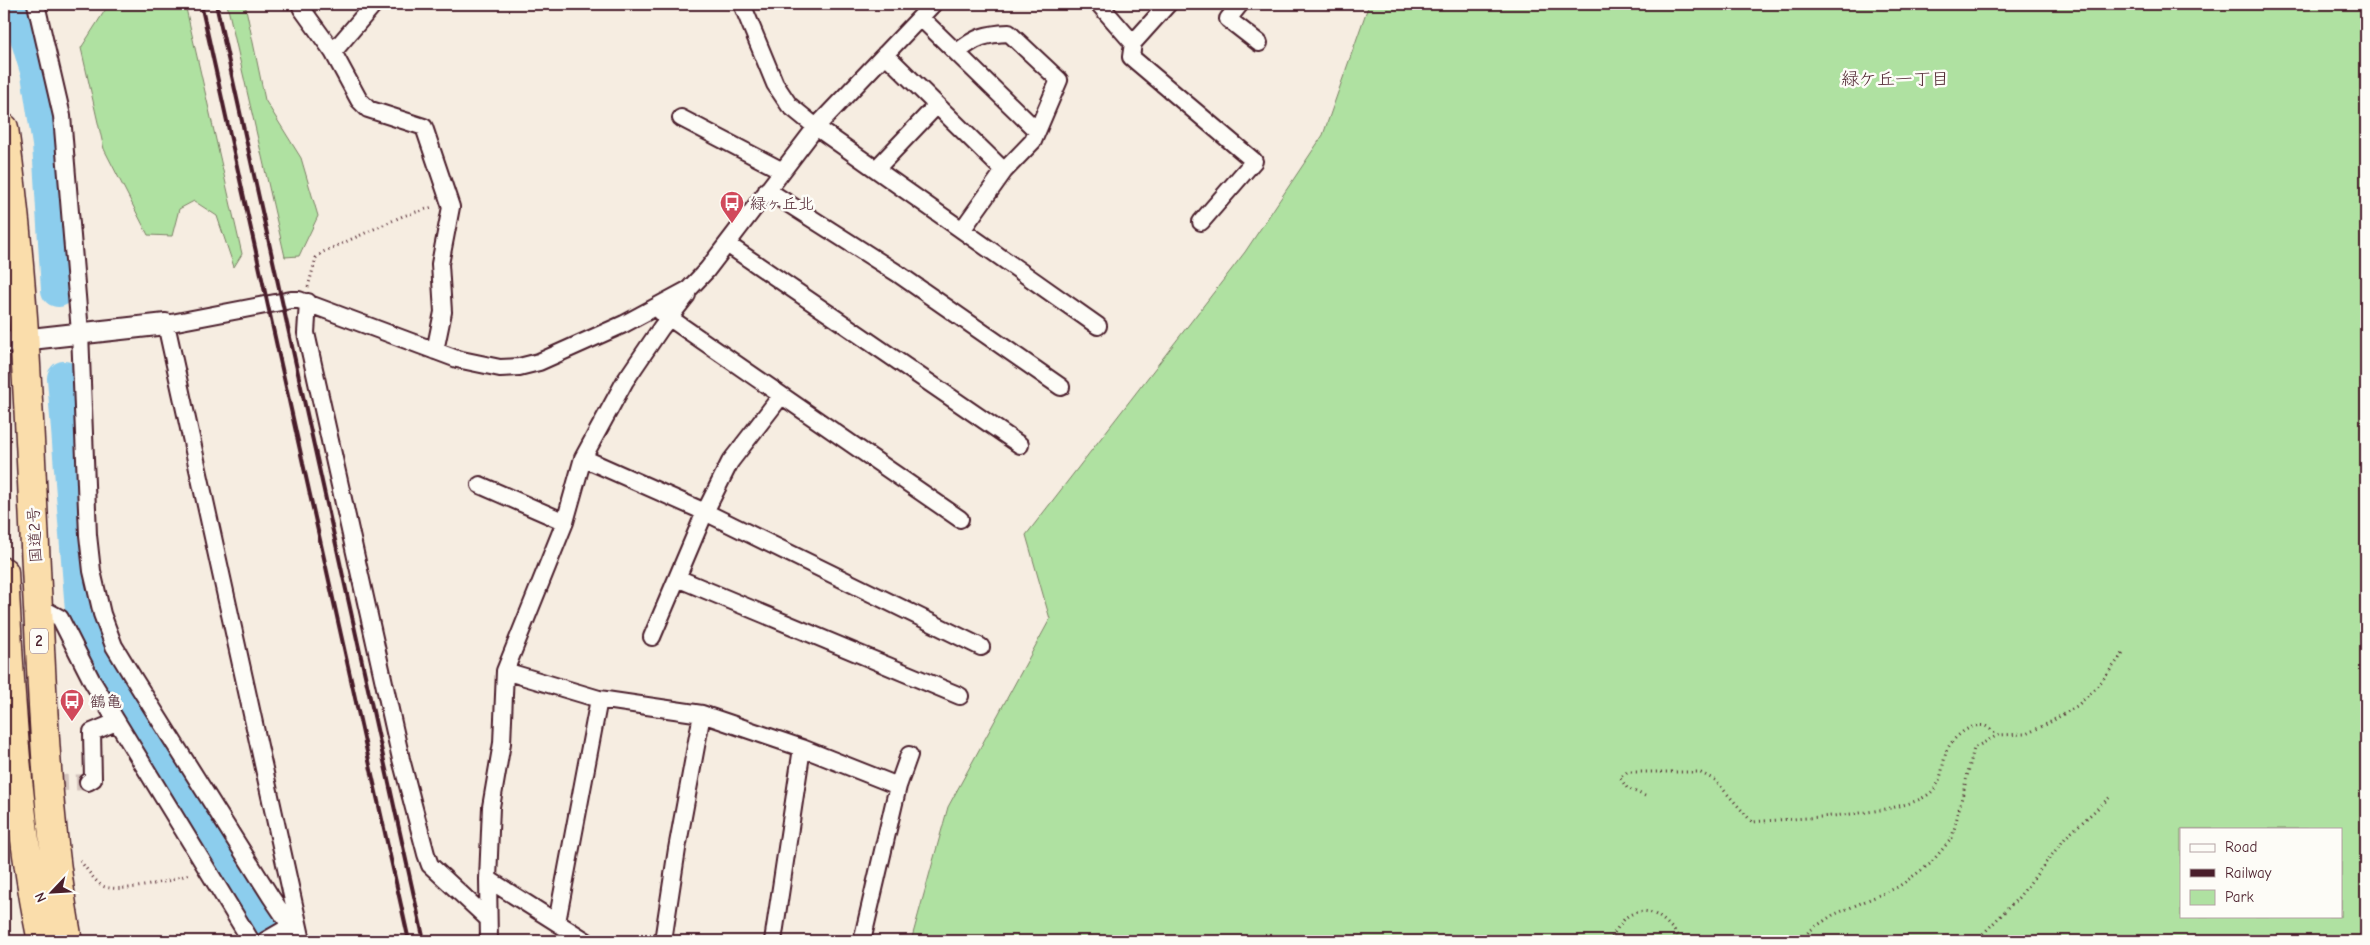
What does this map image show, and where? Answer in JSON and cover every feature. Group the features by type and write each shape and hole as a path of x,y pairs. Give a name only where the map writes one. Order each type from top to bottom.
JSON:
{"highway":[{"name":"国道2号","path":"4,128 14,341 38,606 46,782 58,886 68,941"},
{"name":"国道2号","path":"4,572 5,625 18,766 28,855 42,941"}],"street":[{"path":"36,4 62,116 80,332 88,535 92,571 102,614 114,646 270,897 302,941"},
{"path":"300,4 302,10 333,52 359,100 368,109 424,127 451,207 440,264 443,312 435,351"},
{"path":"333,52 374,4"},
{"path":"742,4 775,84 789,105 1098,326"},
{"path":"489,941 487,918 492,807 502,743 505,671 565,522 584,458 625,381 669,318 727,244 781,170 816,126 933,4"},
{"path":"1099,4 1133,43"},
{"path":"1168,4 1133,43 1131,57 1254,160 1201,222"},
{"path":"1240,4 1228,19 1259,44"},
{"path":"920,18 958,52 1037,131"},
{"path":"958,52 987,34 1008,33 1059,80 1033,141 1004,171 962,230"},
{"path":"885,54 1004,171"},
{"path":"876,169 936,106"},
{"path":"681,118 781,170"},
{"path":"767,190 897,273 1061,387"},
{"path":"727,244 1020,445"},
{"path":"14,341 80,332 166,324 291,300 308,302 435,351 481,366 519,367 562,352 656,308 681,294 700,279"},
{"path":"308,302 306,333 401,759 426,854 430,865 487,918"},
{"path":"656,308 960,519"},
{"path":"166,324 302,941"},
{"path":"652,636 705,512 730,462 781,396"},
{"path":"584,458 705,512 981,647"},
{"path":"480,485 565,522"},
{"path":"677,578 960,696"},
{"path":"38,606 60,618 92,681 116,722 251,941"},
{"path":"505,671 599,699 702,714 802,748 898,786"},
{"path":"557,922 599,699"},
{"path":"663,941 677,849 702,714"},
{"path":"88,782 93,779 92,732 116,722"},
{"path":"773,941 802,748"},
{"path":"862,941 898,786 909,755"},
{"path":"488,879 586,941"},
{"path":"264,941 291,926"}],"path":[{"path":"308,302 306,293 310,273 316,258 323,252 428,207 451,207"},
{"path":"1802,941 1809,931 1834,915 1898,887 1930,864 1952,838 1974,748 1998,735 2026,734 2048,724 2076,706 2097,687 2125,651"},
{"path":"1645,796 1627,788 1620,778 1627,772 1699,772 1715,780 1752,822 1880,811 1914,802 1930,794 1939,782 1947,750 1970,727 1985,726 1998,735"},
{"path":"1976,941 2018,898 2066,837 2110,797"},
{"path":"52,829 102,886 121,889 172,880 181,878 205,866"},
{"path":"1609,941 1628,916 1643,911 1658,914 1683,941"}],"green space":[{"path":"109,4 185,4 242,254 234,267 217,216 194,201 179,209 172,236 148,235 104,149 81,48"},
{"path":"227,4 245,4 265,100 301,158 318,216 299,256 285,257"},
{"path":"1369,4 2366,4 2366,941 911,941 948,807 1050,619 1026,535 1245,252 1323,135"}],"waterway":[{"path":"17,4 38,74 49,144 58,290"},
{"path":"64,378 82,611 105,669 276,941"}],"tunnel":[{"path":"4,785 88,782"}],"railway":[{"path":"201,4 409,941"},
{"path":"216,4 424,941"}],"place":[{"name":"緑ヶ丘北","path":"732,224"},
{"name":"鶴亀","path":"72,722"}],"district":[{"name":"緑ケ丘一丁目","path":"1895,79"}]}
